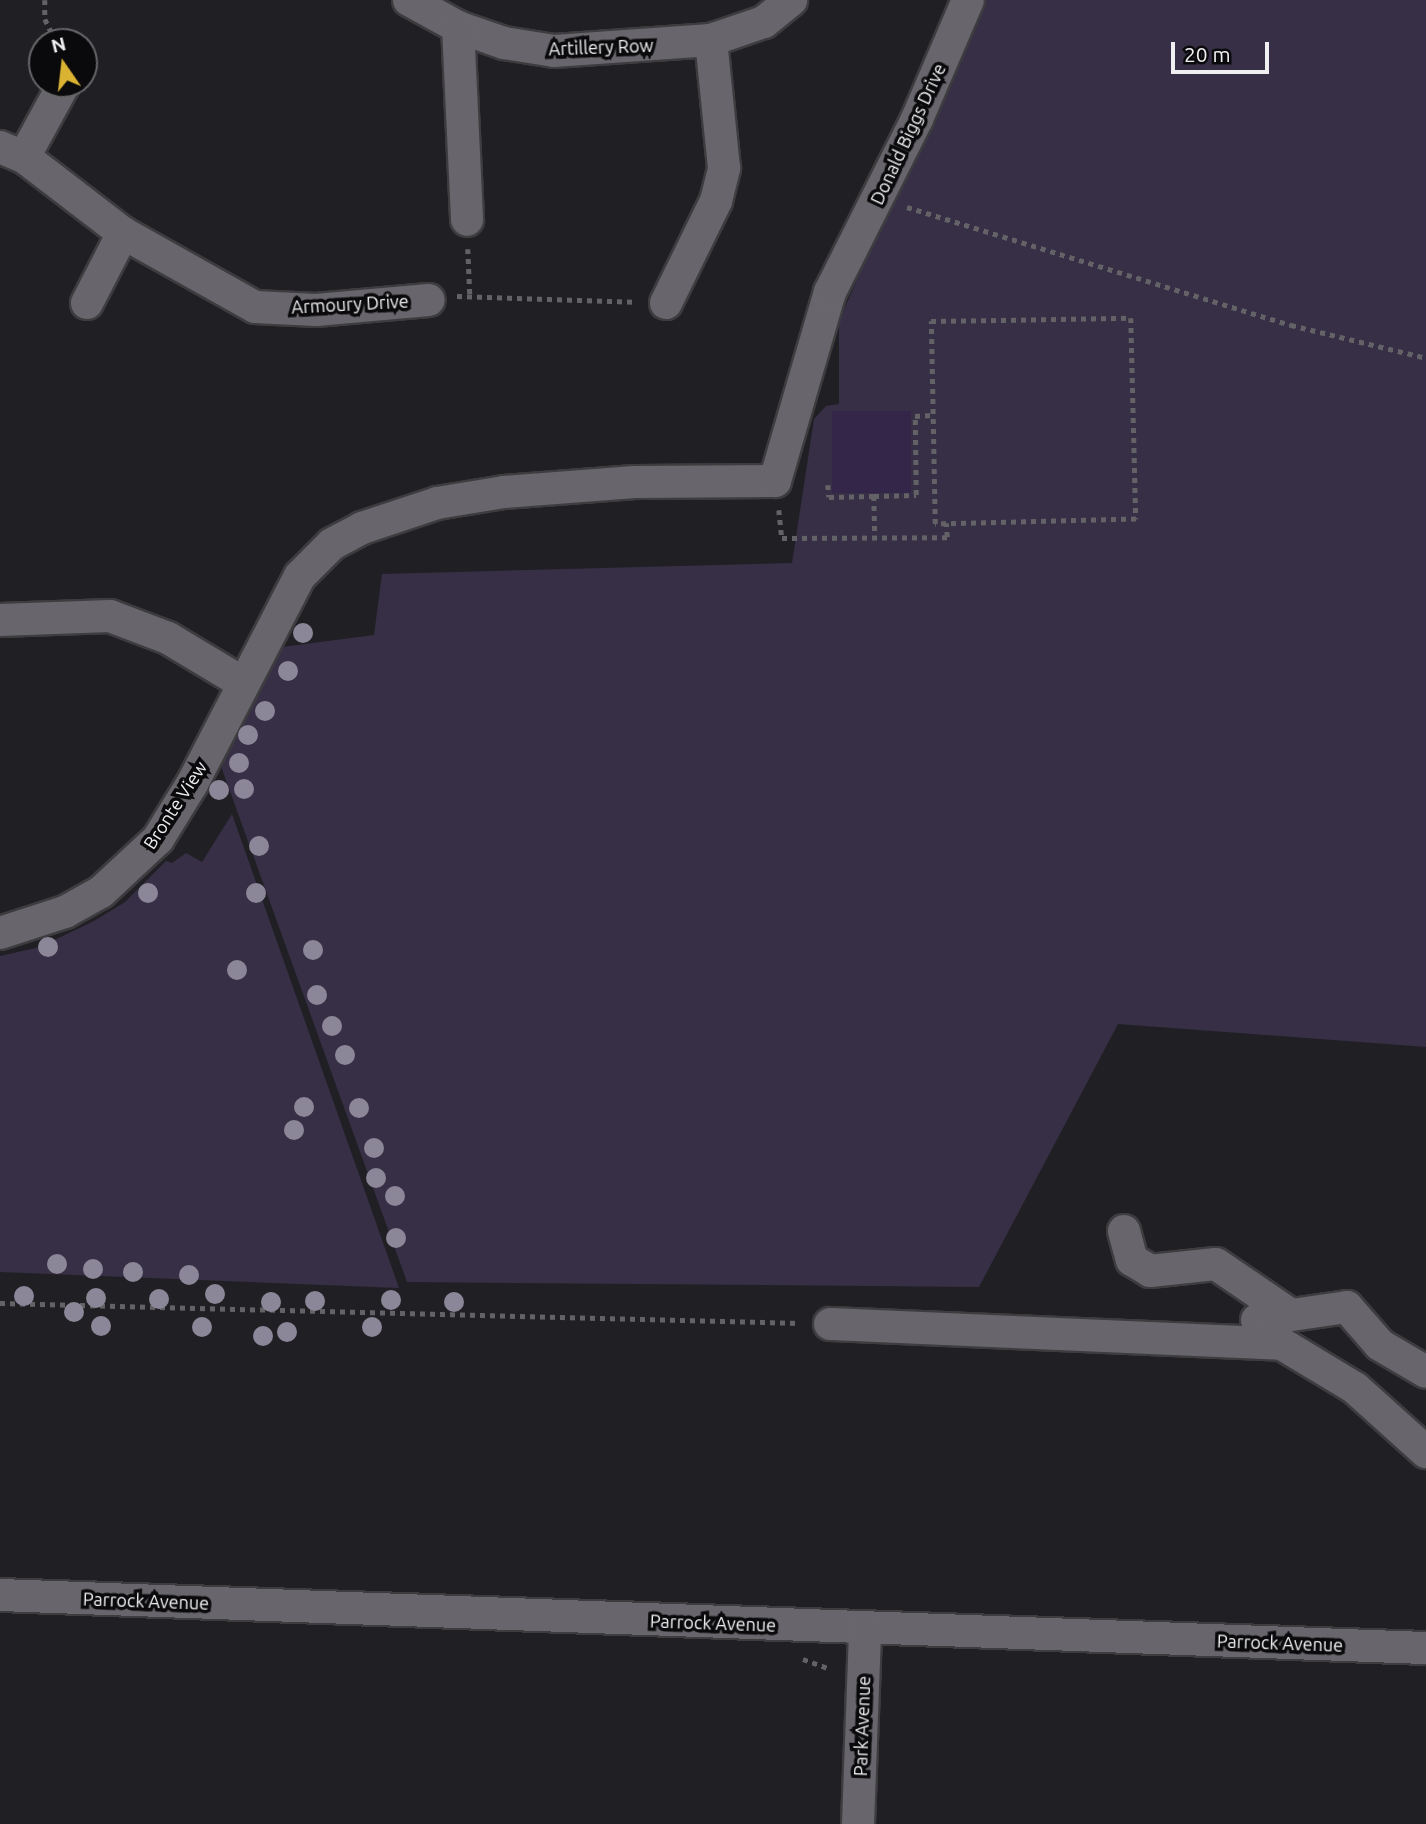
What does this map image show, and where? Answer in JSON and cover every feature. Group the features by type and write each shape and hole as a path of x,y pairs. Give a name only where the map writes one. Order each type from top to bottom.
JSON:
{"street":[{"name":"Artillery Row","path":"415,2 458,27 504,43 554,51 711,40 764,22 791,0"},
{"name":"Donald Biggs Drive","path":"775,481 830,292 845,268 886,183 968,0"},
{"path":"458,27 467,220"},
{"path":"666,303 716,201 724,168 711,40"},
{"path":"12,152 53,98"},
{"name":"Armoury Drive","path":"12,152 123,233 254,307 316,310 429,300"},
{"path":"87,303 123,233"},
{"name":"Bronte View","path":"0,933 65,912 132,866 158,839 192,785 300,576 332,544 362,528 437,503 503,492 635,482 775,481"},
{"path":"0,620 110,616 168,638 243,683"},
{"path":"1124,1231 1132,1260 1150,1271 1216,1264 1291,1315"},
{"path":"1257,1320 1360,1304 1380,1345 1426,1372"},
{"path":"830,1324 1282,1344 1355,1388 1426,1452"},
{"name":"Parrock Avenue","path":"0,1595 1426,1648"},
{"name":"Park Avenue","path":"858,1824 865,1629"}],"path":[{"path":"46,0 45,19 49,28"},
{"path":"886,183 911,212 1291,325 1426,358"},
{"path":"467,220 470,295"},
{"path":"429,300 470,295 666,303"},
{"path":"1131,318 1136,519 934,524 932,415 930,321 1131,318"},
{"path":"828,485 829,497 916,495 915,415 932,415"},
{"path":"775,481 782,538 947,537 946,523"},
{"path":"874,496 875,537"},
{"path":"0,1303 830,1324"},
{"path":"798,1657 828,1666 830,1679"}],"shaded area":[{"path":"980,0 1426,0 1426,1047 1118,1024 979,1287 407,1282 218,758 274,648 374,635 382,574 792,563 814,419 826,406 839,404 839,321"},
{"path":"232,814 399,1288 0,1272 0,956 40,947 94,921 125,902 166,861 172,863 186,853 202,862"}],"building":[{"path":"832,411 911,411 911,493 832,493"}]}
